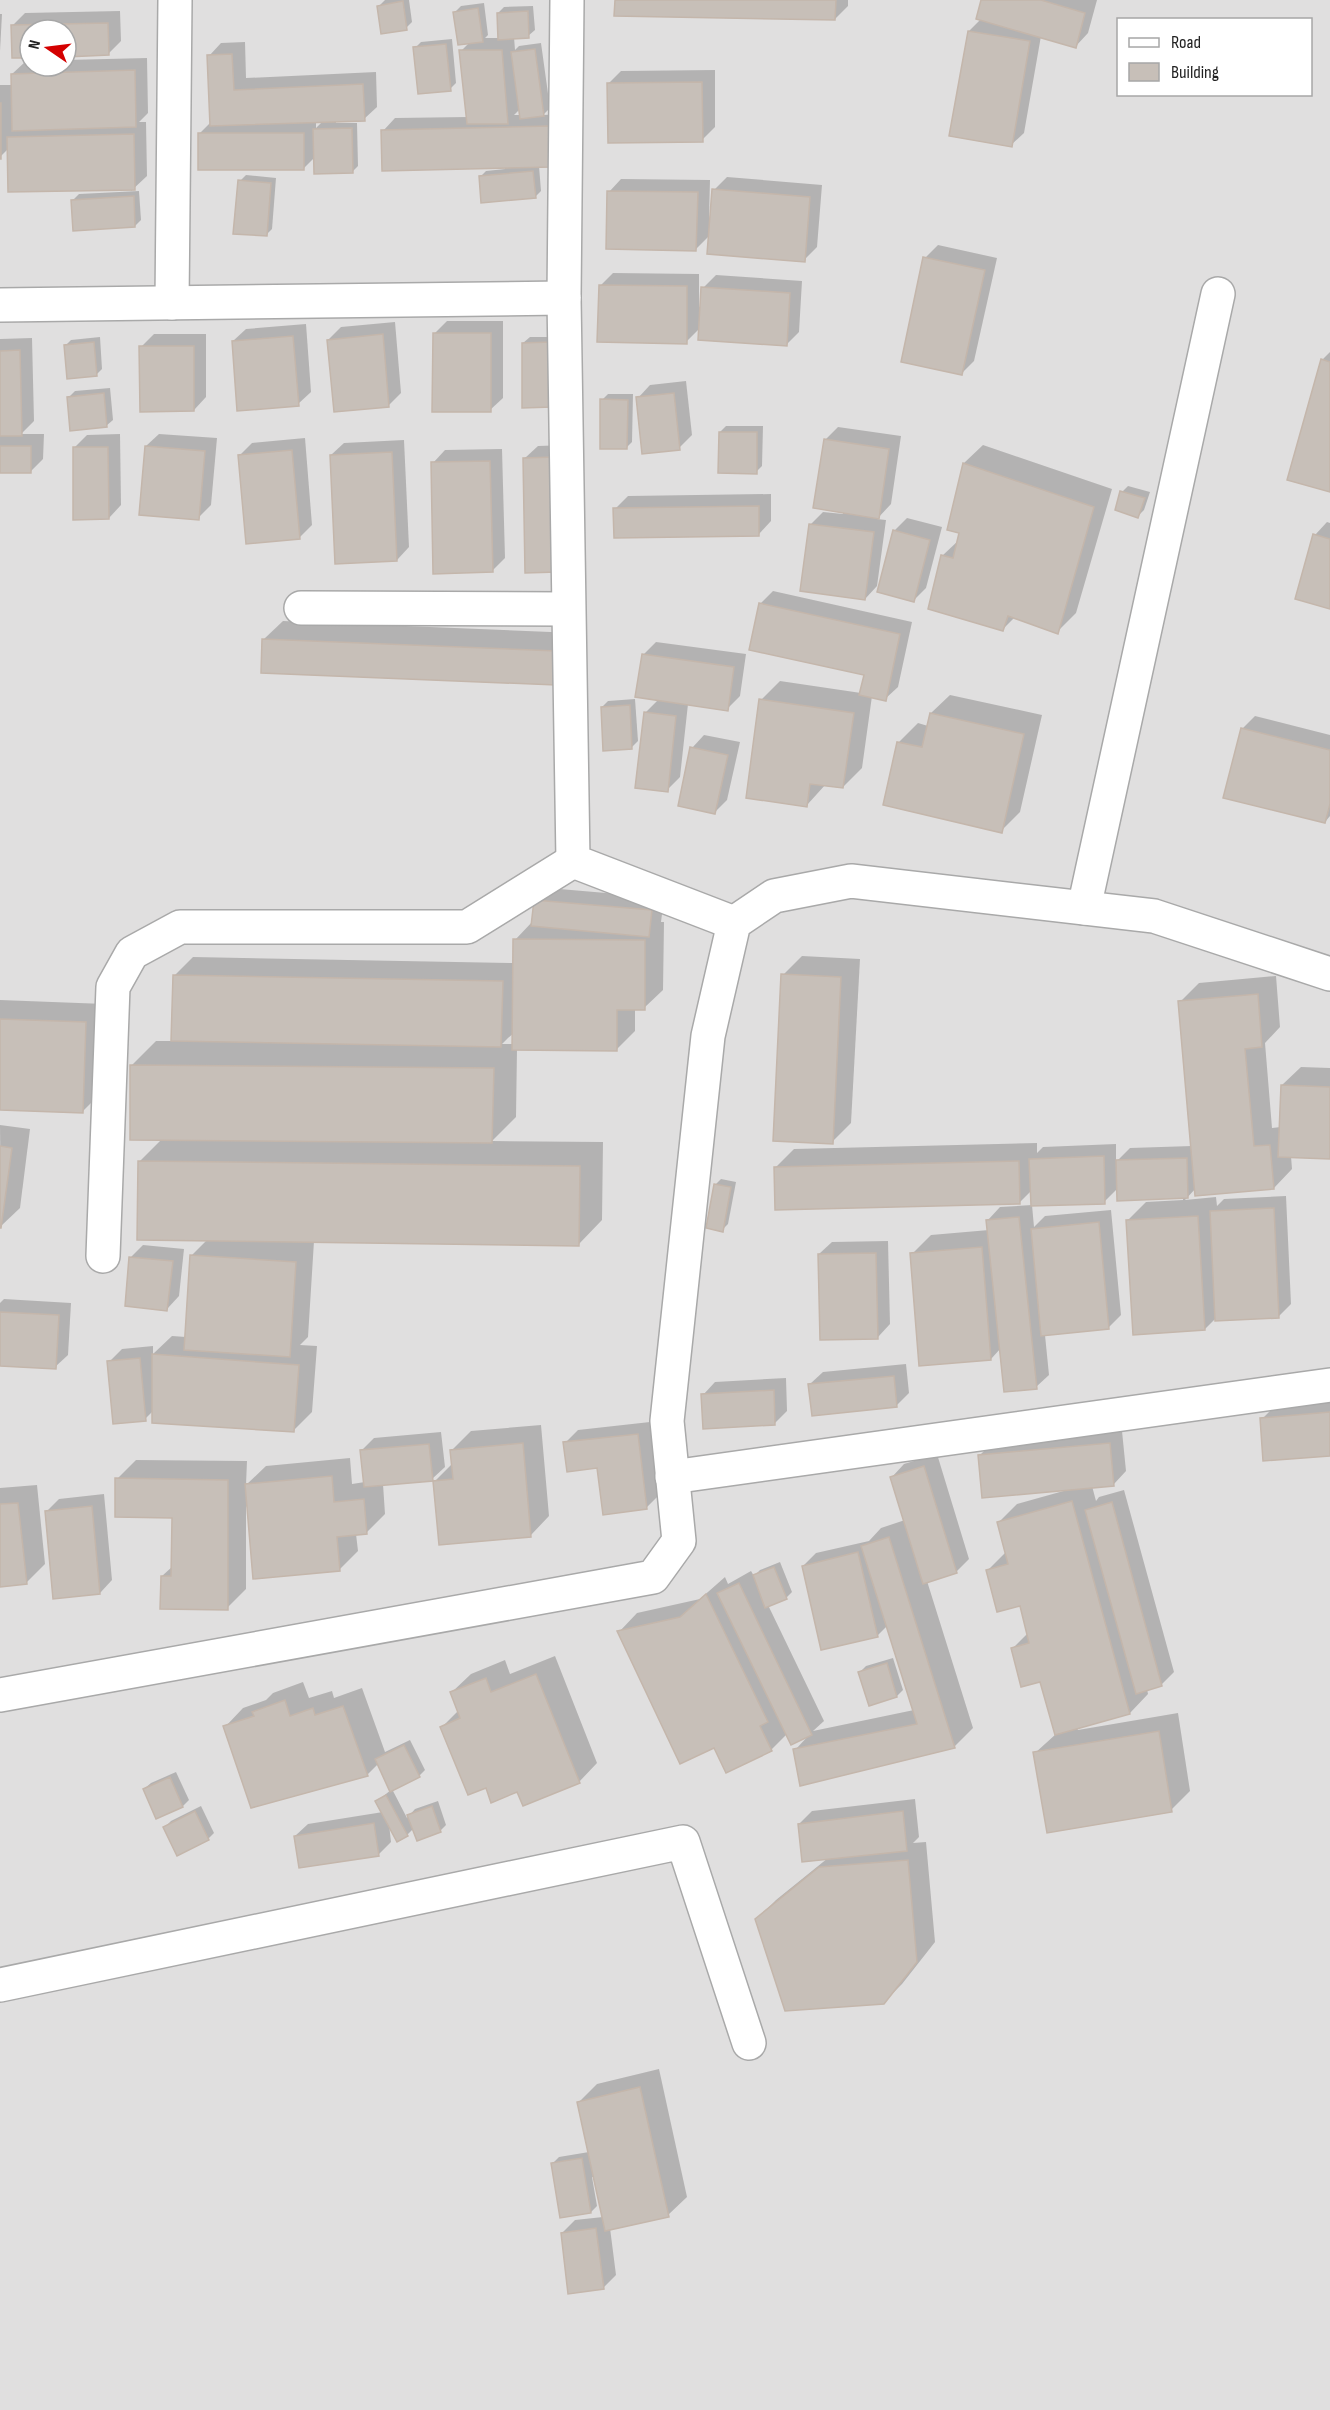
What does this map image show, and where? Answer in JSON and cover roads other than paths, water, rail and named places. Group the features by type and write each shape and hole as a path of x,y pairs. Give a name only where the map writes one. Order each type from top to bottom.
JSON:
{"street":[{"path":"172,303 175,0"},
{"path":"567,0 564,298 567,609 573,861"},
{"path":"1084,908 1218,294"},
{"path":"0,305 564,298"},
{"path":"301,608 567,609"},
{"path":"573,861 734,923"},
{"path":"103,1256 113,987 132,952 180,927 467,927 573,861"},
{"path":"0,1695 653,1577 679,1542 667,1421 708,1036 734,923 774,896 851,881 1154,916 1330,974"},
{"path":"672,1477 1330,1385"},
{"path":"0,1985 683,1842 749,2043"}]}
